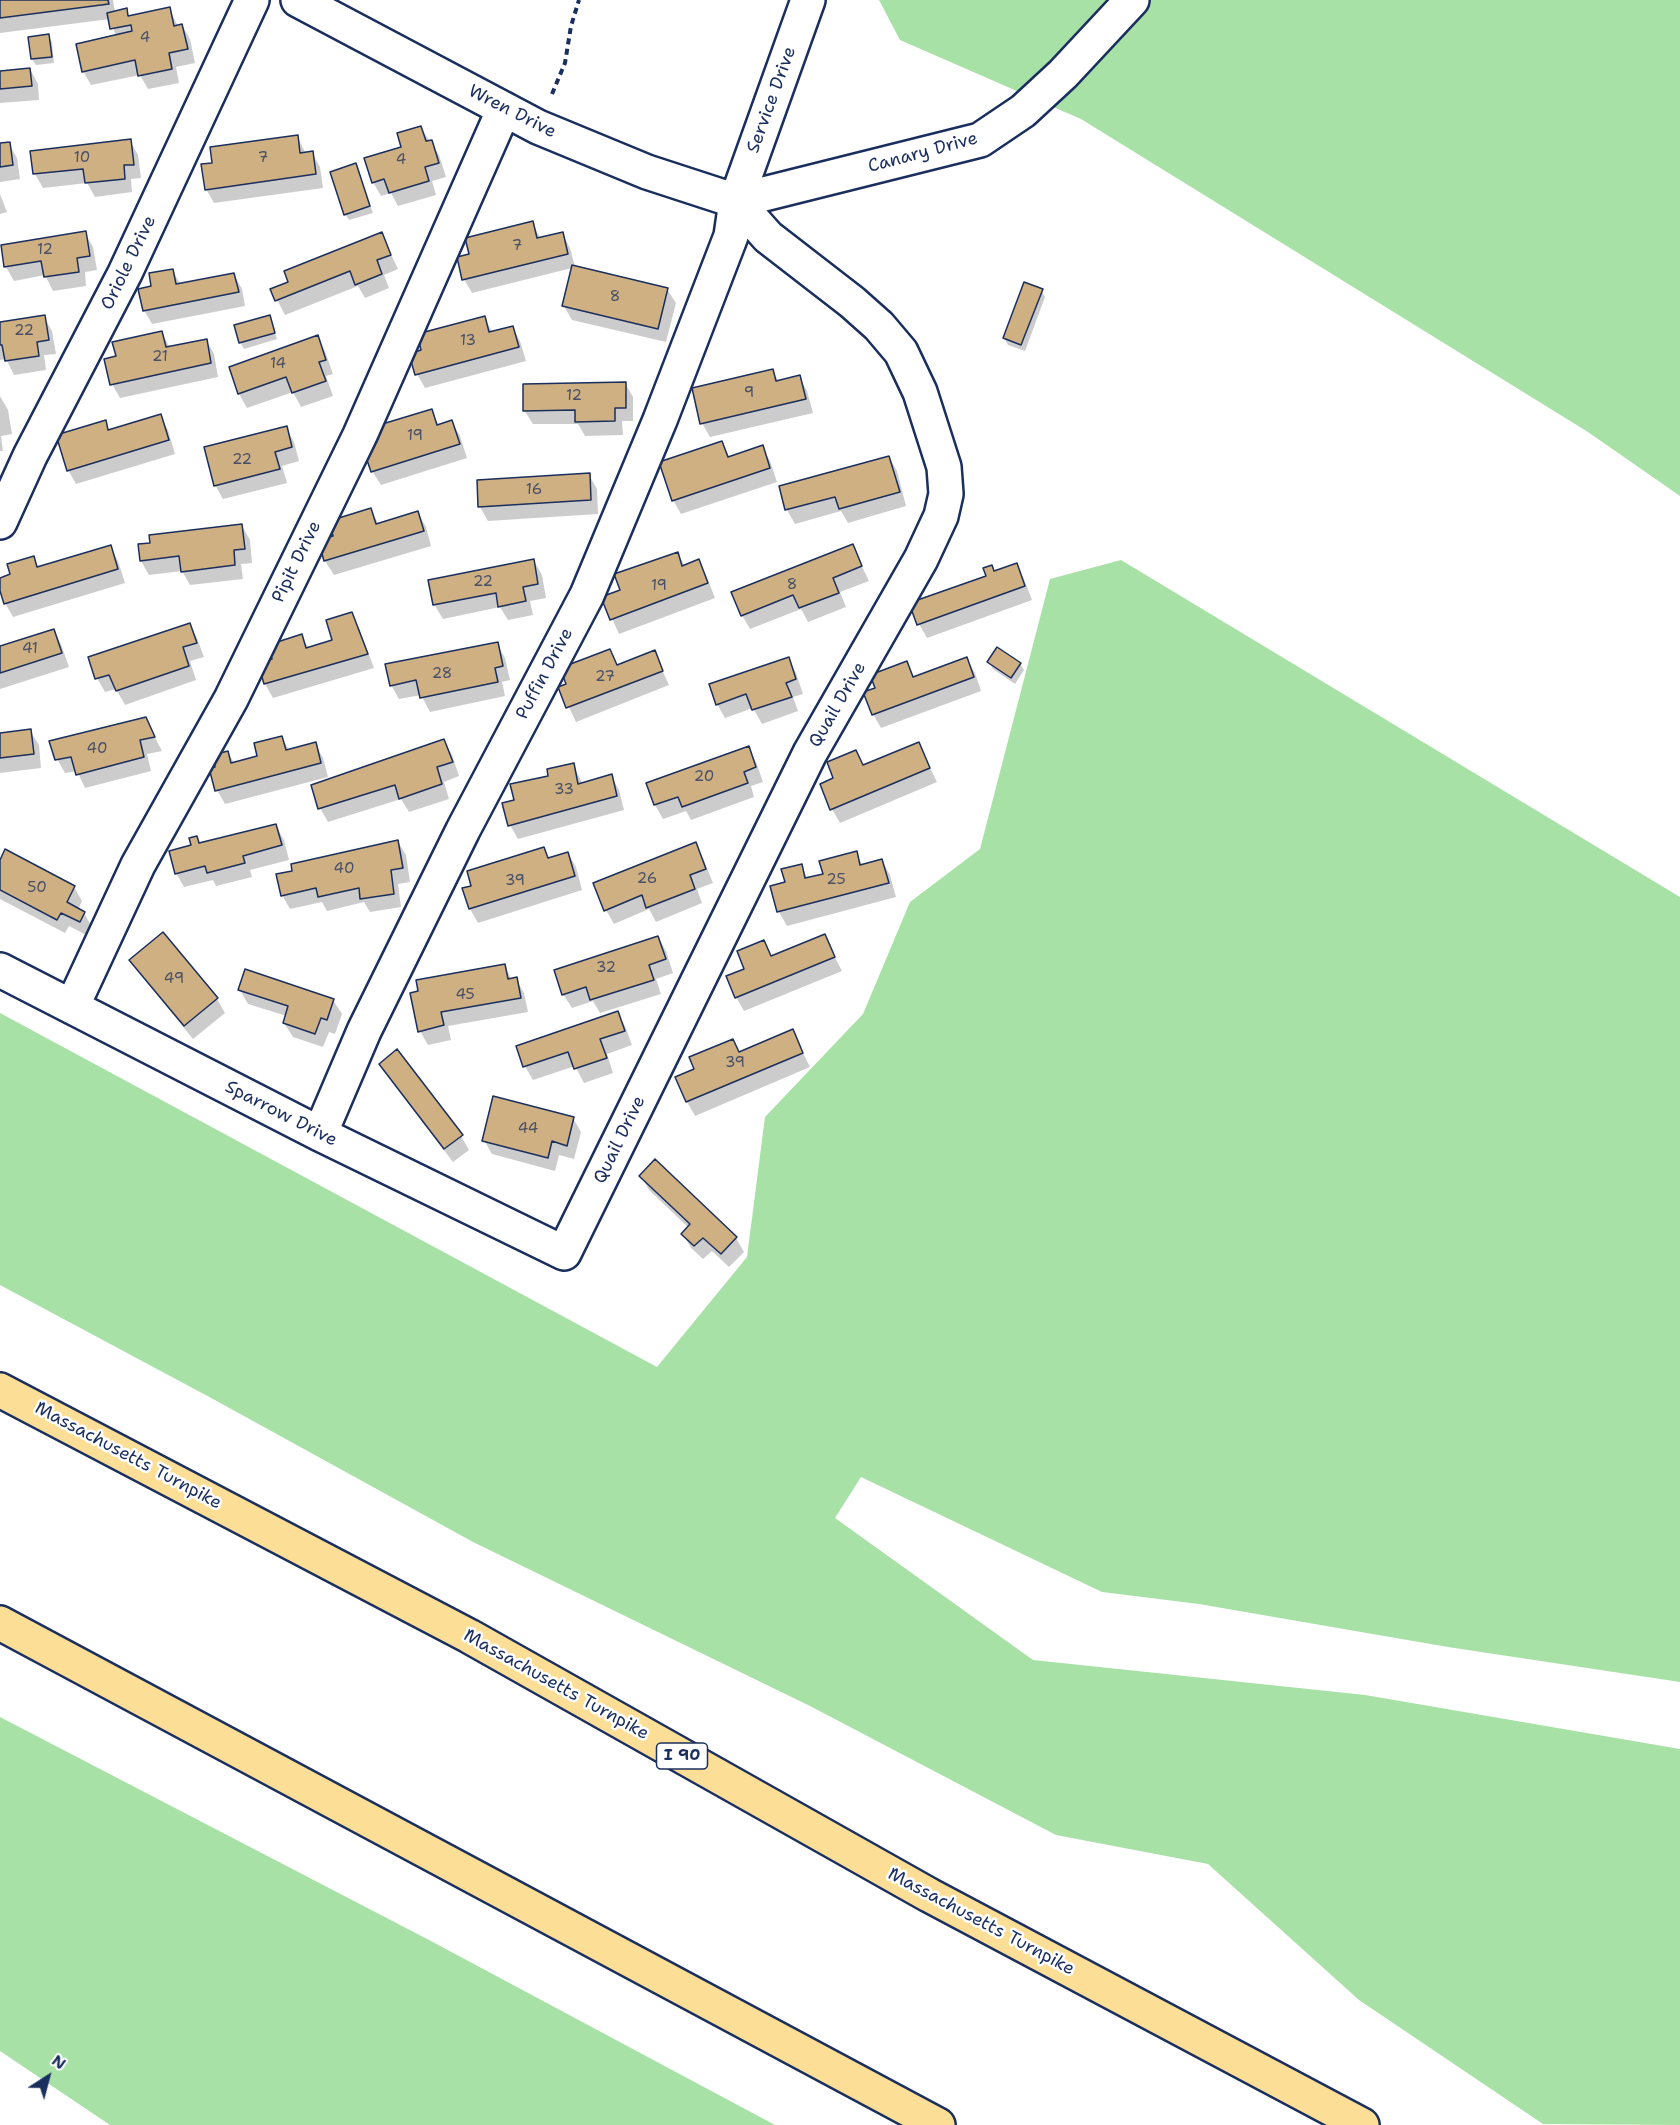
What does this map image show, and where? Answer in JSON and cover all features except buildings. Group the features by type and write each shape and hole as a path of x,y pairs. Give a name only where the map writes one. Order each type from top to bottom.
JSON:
{"highway":[{"name":"Massachusetts Turnpike","path":"0,1390 470,1636 929,1895 1362,2125"},
{"path":"0,1623 938,2125"}],"street":[{"name":"Oriole Drive","path":"0,522 30,456 125,273 252,0"},
{"name":"Wren Drive","path":"298,0 538,128 646,172 736,201"},
{"name":"Service Drive","path":"736,201 808,0"},
{"name":"Canary Drive","path":"736,201 980,140 1023,111 1063,74 1132,0"},
{"name":"Pipit Drive","path":"72,1007 138,865 231,699 360,435 504,109"},
{"name":"Puffin Drive","path":"320,1134 364,1031 458,841 587,595 660,420 731,236 736,201"},
{"name":"Quail Drive","path":"564,1254 810,753 921,559 940,516 946,494 944,467 936,441 920,393 901,352 879,326 852,302 768,237 736,201"},
{"name":"Sparrow Drive","path":"0,970 320,1134 564,1254"}],"path":[{"path":"538,128 565,63 570,26 579,0"}],"green space":[{"path":"879,0 1680,0 1680,496 1588,432 1081,119 900,40"},
{"path":"1121,560 1680,897 1680,1682 1448,1647 1199,1604 1102,1592 861,1477 835,1518 1033,1660 1365,1695 1680,1749 1680,2125 1543,2124 1359,2000 1208,1864 1056,1835 810,1706 473,1542 0,1285 0,1013 657,1367 747,1257 765,1117 863,1014 910,902 980,849 1050,579"},
{"path":"0,1717 429,1940 775,2125 110,2125 0,2051"}]}
